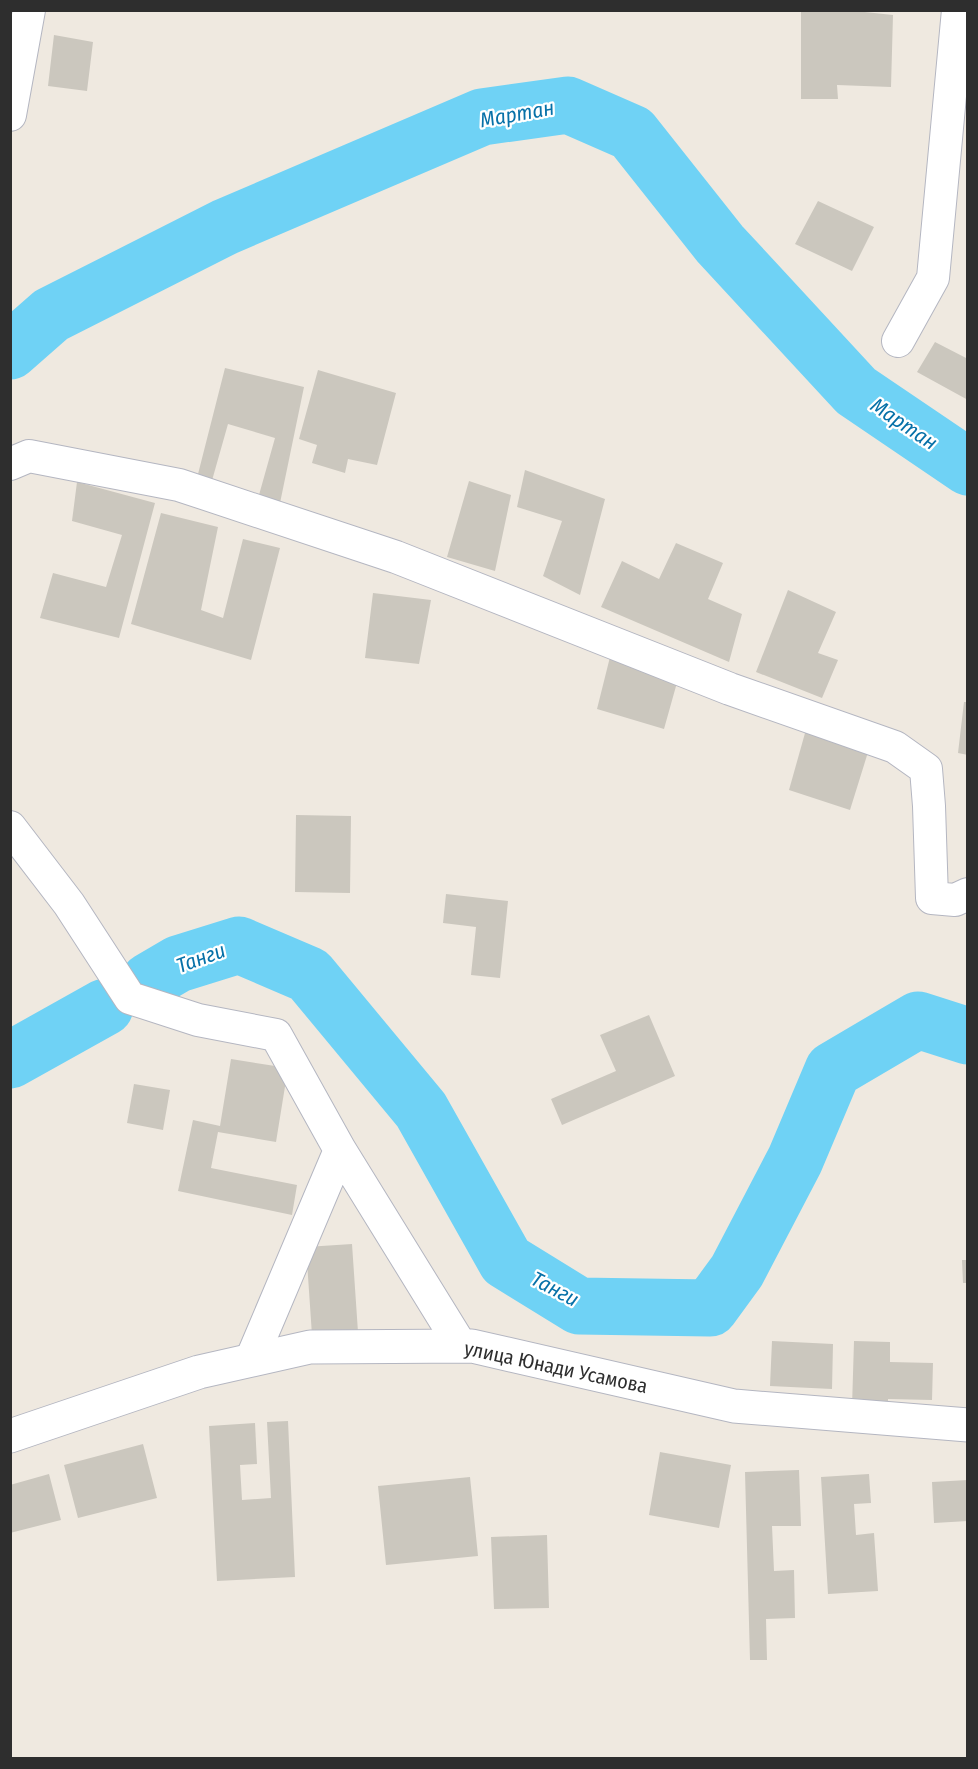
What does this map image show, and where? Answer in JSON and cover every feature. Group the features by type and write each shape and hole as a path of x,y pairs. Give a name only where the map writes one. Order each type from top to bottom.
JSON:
{"street":[{"path":"10,115 28,10"},
{"path":"898,341 933,278 958,10"},
{"path":"10,464 29,456 179,485 396,556 730,689 895,747 926,769 930,806 932,898 955,900 968,894"},
{"path":"10,827 69,904 130,998 198,1020 276,1035 340,1150 460,1346"},
{"path":"252,1360 340,1150"},
{"name":"улица Юнади Усамова","path":"10,1436 199,1372 310,1347 472,1346 734,1406 968,1425"}],"building":[{"path":"801,10 846,10 893,15 891,87 837,85 838,99 801,99"},
{"path":"54,35 93,42 87,91 48,86"},
{"path":"818,201 874,227 852,271 795,244"},
{"path":"935,342 968,359 968,400 917,372"},
{"path":"225,368 304,387 280,503 259,495 275,438 228,424 211,484 197,478"},
{"path":"318,370 396,393 377,465 348,459 345,473 312,463 317,445 299,439"},
{"path":"525,470 605,499 580,595 543,576 562,521 517,507"},
{"path":"469,481 511,495 495,571 447,557"},
{"path":"77,482 155,503 119,638 40,618 53,573 106,587 122,535 72,521"},
{"path":"161,513 218,527 201,610 223,618 243,539 280,548 251,660 131,624"},
{"path":"676,543 723,563 708,599 742,614 729,662 601,607 622,561 659,579"},
{"path":"788,590 836,612 818,653 838,660 822,698 756,672"},
{"path":"373,593 431,600 419,664 365,658"},
{"path":"610,657 678,679 664,729 597,709"},
{"path":"964,702 968,702 968,755 958,753"},
{"path":"807,726 869,749 850,810 789,790"},
{"path":"296,815 351,816 350,893 295,892"},
{"path":"446,894 508,901 500,978 471,975 476,927 443,923"},
{"path":"649,1015 675,1076 562,1125 551,1099 616,1071 600,1035"},
{"path":"231,1059 288,1068 276,1142 218,1132 211,1168 297,1185 292,1215 178,1191 193,1120 220,1126"},
{"path":"134,1084 170,1090 163,1130 127,1123"},
{"path":"352,1244 358,1332 312,1335 306,1247"},
{"path":"962,1260 968,1260 968,1283 963,1283"},
{"path":"772,1341 833,1344 832,1389 770,1386"},
{"path":"854,1341 890,1342 890,1362 933,1363 932,1400 888,1399 888,1408 852,1407"},
{"path":"288,1421 295,1577 217,1581 209,1426 255,1423 257,1464 240,1465 242,1500 271,1498 267,1422"},
{"path":"143,1444 157,1498 78,1518 64,1465"},
{"path":"660,1452 731,1465 719,1528 649,1515"},
{"path":"799,1470 801,1526 772,1526 774,1571 794,1570 795,1618 766,1619 767,1660 750,1660 745,1472"},
{"path":"49,1474 61,1520 10,1533 10,1485"},
{"path":"869,1474 871,1503 854,1504 856,1535 874,1533 878,1591 828,1594 821,1477"},
{"path":"470,1477 478,1556 386,1565 378,1486"},
{"path":"968,1480 968,1521 934,1523 932,1482"},
{"path":"547,1535 549,1608 494,1609 491,1537"}],"waterway":[{"name":"Мартан","path":"10,351 51,315 225,227 482,117 568,105 632,133 720,244 856,391 968,467"},
{"name":"Танги","path":"149,981 178,964 239,945 309,975 421,1110 506,1261 579,1306 710,1308 737,1271 795,1160 833,1070 918,1020 968,1036"},
{"name":"Танги","path":"10,1060 105,1007"}]}
